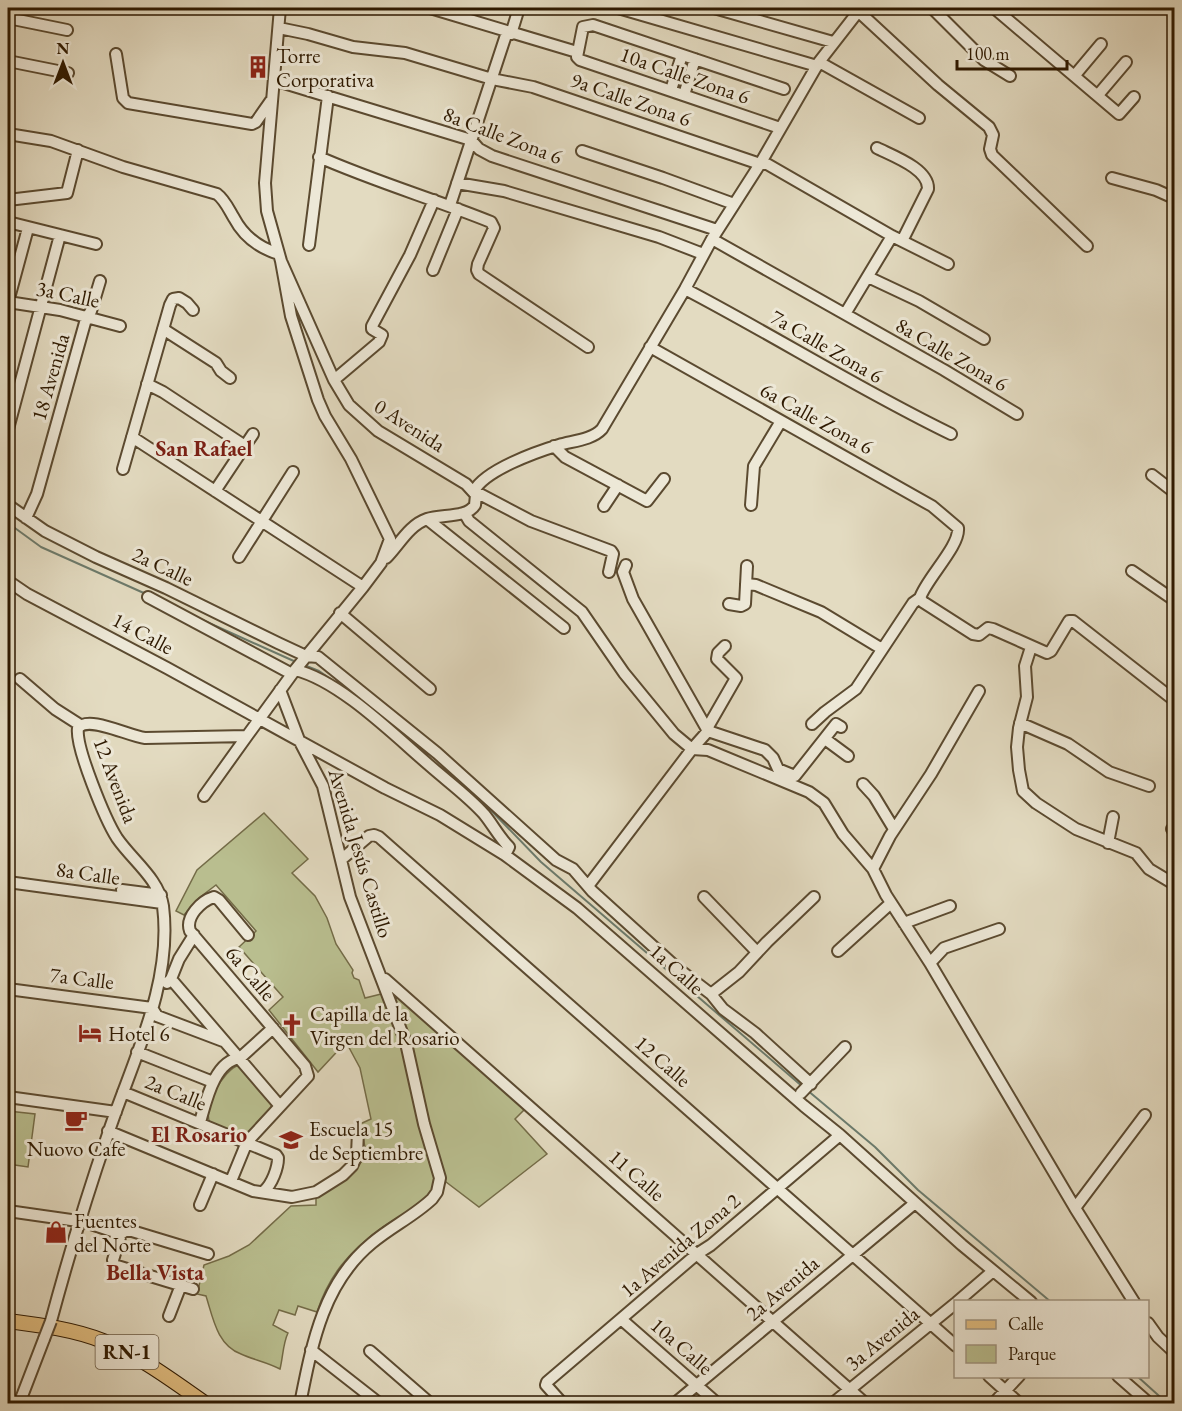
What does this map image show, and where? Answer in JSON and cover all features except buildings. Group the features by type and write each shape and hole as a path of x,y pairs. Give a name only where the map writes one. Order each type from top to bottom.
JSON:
{"main road":[{"name":"RN-1","path":"8,1321 42,1329 111,1351 142,1368 194,1404"},
{"name":"RN-1","path":"8,1328 42,1329 87,1335 116,1347 157,1370 206,1404"}],"street":[{"name":"0 Avenida","path":"280,8 266,201 270,228 280,258 334,380 349,405 369,424 474,491 531,521 611,551 613,554 609,572"},
{"name":"10a Calle Zona 6","path":"430,8 577,55 780,128"},
{"path":"433,270 454,207 457,183 471,140 519,8"},
{"path":"618,8 818,64 919,118"},
{"path":"714,8 833,42"},
{"path":"932,8 984,60 1010,76"},
{"path":"994,8 1119,114 1134,97"},
{"path":"427,519 447,514 465,514 475,505 474,491 479,483 495,472 554,446 598,434 685,289 714,235 760,164 818,64 859,9 938,85 991,129 992,155 1087,246"},
{"path":"8,18 67,30"},
{"path":"577,55 583,27 590,25 784,89"},
{"name":"9a Calle Zona 6","path":"279,28 353,47 398,51 492,79 544,90 760,164 769,165 897,239 948,264"},
{"path":"1075,75 1101,44"},
{"path":"116,54 123,98 128,103 252,124 256,122 272,98"},
{"path":"671,90 682,55"},
{"path":"684,95 695,59"},
{"path":"8,61 68,73"},
{"path":"1098,95 1126,62"},
{"name":"8a Calle Zona 6","path":"274,80 471,140 479,149 492,156 714,235 844,314 1017,414"},
{"path":"309,245 328,96"},
{"path":"8,134 51,141 123,167 217,194 225,202 236,223 253,242 280,258"},
{"path":"844,314 897,239 928,189 928,183 919,171 877,148"},
{"path":"8,200 67,193 78,150"},
{"path":"582,151 674,181 734,204"},
{"path":"319,157 360,175 454,207 494,225 477,270 481,275 588,346"},
{"path":"1112,178 1174,198"},
{"path":"457,183 504,191 649,234 703,254"},
{"path":"334,380 379,342 382,334 372,329 372,326 411,255 434,200"},
{"path":"8,222 96,244"},
{"path":"8,302 28,228"},
{"path":"8,429 60,235"},
{"name":"0 Avenida","path":"280,258 291,315 321,409 351,459 388,534 389,542 381,562"},
{"path":"868,277 919,301 984,339"},
{"name":"18 Avenida","path":"26,518 37,494 87,318 100,281"},
{"name":"7a Calle Zona 6","path":"685,289 868,392 951,434"},
{"path":"123,468 170,305 173,299 181,299 193,310"},
{"name":"3a Calle","path":"8,302 60,310 120,326"},
{"path":"164,329 216,363 221,371 230,378"},
{"name":"6a Calle Zona 6","path":"650,347 932,506 955,525 959,530 952,545 920,598"},
{"path":"147,384 245,446"},
{"path":"751,505 754,466 781,421"},
{"path":"215,491 253,434"},
{"path":"132,437 363,587"},
{"path":"554,446 565,457 647,501 664,479"},
{"path":"239,557 293,472"},
{"path":"1152,475 1174,492"},
{"path":"604,506 618,484"},
{"name":"2a Calle","path":"8,505 60,539 96,557 305,656 318,657 446,760 556,860 573,868 588,886 677,968 711,994 723,1009 760,1036 806,1088 844,1047"},
{"path":"465,514 469,521 582,612 624,673 674,734 692,749 714,752 815,795 824,803 843,834 873,869 891,903 930,963 1075,1208 1133,1300"},
{"name":"0 Avenida","path":"305,656 381,562 415,526 427,519"},
{"path":"427,519 564,628"},
{"path":"626,565 622,572 633,599 708,731 765,750 773,758 778,769 794,776 798,775 836,724 841,727"},
{"path":"729,604 741,606 745,604 747,566"},
{"path":"1132,571 1174,600"},
{"name":"14 Calle","path":"8,581 27,594 260,719"},
{"path":"746,585 756,585 821,612 882,649"},
{"path":"148,597 295,670 310,674 340,692 387,729 484,814 509,847 505,855"},
{"path":"812,724 854,692 913,603 920,598 973,634 981,635 988,628 1045,652 1050,652 1069,621 1074,621 1174,700"},
{"path":"340,612 430,689"},
{"path":"588,886 708,731 709,724 735,679 735,676 717,658 718,653 725,646"},
{"path":"1031,647 1025,666 1027,698 1020,723 1017,759 1022,786 1026,794 1066,823 1108,843 1136,853 1149,869 1174,884"},
{"path":"204,796 305,656"},
{"path":"20,679 55,709 80,725"},
{"name":"Avenida Jesús Castillo","path":"280,690 299,740 320,779 353,906 406,1043 424,1124 439,1169 440,1186 427,1204 372,1243 346,1270 325,1306 311,1350 300,1404"},
{"path":"873,869 894,829 931,774 979,691"},
{"name":"1a Calle","path":"260,719 440,815 505,855 578,908 1029,1300"},
{"name":"12 Avenida","path":"161,899 118,839 106,816 79,744 77,734 80,725 95,723 145,738 247,736"},
{"path":"1020,723 1068,744 1109,772 1149,786"},
{"path":"825,739 848,756"},
{"path":"863,784 874,796 894,829"},
{"path":"1108,843 1113,817"},
{"name":"12 Calle","path":"342,859 369,836 380,837 954,1344"},
{"name":"8a Calle","path":"8,876 161,899"},
{"name":"8a Calle","path":"8,882 161,899"},
{"name":"6a Calle","path":"248,935 214,897 208,899 188,921 194,936 305,1066 308,1076 280,1106"},
{"path":"704,897 757,952"},
{"path":"711,994 736,975 814,897"},
{"path":"19,1404 108,1131 157,991 162,961 161,899"},
{"path":"838,951 891,903"},
{"path":"904,922 950,906"},
{"path":"930,963 944,948 999,929"},
{"path":"157,991 171,979 179,958 194,936"},
{"name":"11 Calle","path":"382,977 775,1321 866,1404"},
{"path":"171,979 280,1106 247,1142 231,1181"},
{"name":"7a Calle","path":"8,989 152,1008"},
{"path":"152,1008 157,1016 224,1041"},
{"path":"200,1122 213,1082 226,1063 234,1058 240,1058 273,1028"},
{"path":"137,1052 213,1082"},
{"name":"2a Calle","path":"123,1092 272,1152 278,1158 268,1187 264,1191"},
{"path":"8,1097 51,1106"},
{"path":"8,1102 115,1114"},
{"path":"1075,1208 1144,1115"},
{"path":"108,1131 253,1191 264,1191 285,1197 316,1192 352,1167 357,1155 358,1131"},
{"name":"1a Avenida Zona 2","path":"563,1404 546,1385 621,1318 840,1136"},
{"path":"200,1205 213,1174"},
{"name":"2a Avenida","path":"674,1404 915,1203"},
{"path":"8,1211 80,1221 121,1234"},
{"path":"193,1288 114,1266 113,1260 121,1234 132,1231 208,1254"},
{"name":"3a Avenida","path":"958,1300 993,1271"},
{"path":"169,1316 181,1285"},
{"name":"3a Avenida","path":"832,1404 954,1304"},
{"name":"10a Calle","path":"621,1318 718,1404"},
{"path":"1149,1324 1174,1352"},
{"path":"311,1350 380,1404"},
{"path":"370,1351 431,1404"},
{"path":"990,1378 1020,1404"},
{"path":"993,1404 1018,1378"},
{"path":"1119,1378 1150,1404"}],"green space":[{"path":"264,813 308,859 292,873 315,896 327,918 336,944 353,970 354,978 359,980 365,998 393,991 526,1108 515,1119 547,1154 479,1207 446,1182 436,1182 420,1203 380,1229 341,1265 317,1312 298,1306 295,1315 279,1310 273,1325 288,1333 280,1369 233,1350 226,1344 217,1330 206,1296 197,1294 204,1265 229,1256 249,1245 291,1206 316,1205 316,1196 344,1180 367,1156 360,1124 371,1119 360,1068 346,1042 318,1072 269,1010 283,997 239,947 256,931 216,885 199,898 184,915 176,911 197,870"},
{"path":"239,1065 272,1104 270,1111 246,1136 242,1137 210,1123 208,1116 211,1099 216,1090 227,1074"},
{"path":"8,1111 35,1114 28,1167 8,1164"}],"waterway":[{"path":"8,523 41,547 146,594"},
{"path":"198,618 296,662"},
{"path":"304,665 319,671 341,686"},
{"path":"402,734 427,756"},
{"path":"447,774 480,799 541,862 803,1087"},
{"path":"807,1090 875,1147 918,1190 1049,1300"},
{"path":"1139,1378 1168,1404"}],"place":[{"name":"Torre Corporativa","path":"258,67"},
{"name":"Capilla de la Virgen del Rosario","path":"292,1025"},
{"name":"Hotel 6","path":"90,1033"},
{"name":"Nuovo Cafe","path":"76,1120"},
{"name":"Escuela 15 de Septiembre","path":"291,1140"},
{"name":"Fuentes del Norte","path":"56,1232"}],"district":[{"name":"San Rafael","path":"204,448"},
{"name":"El Rosario","path":"199,1134"},
{"name":"Bella Vista","path":"155,1272"}]}
